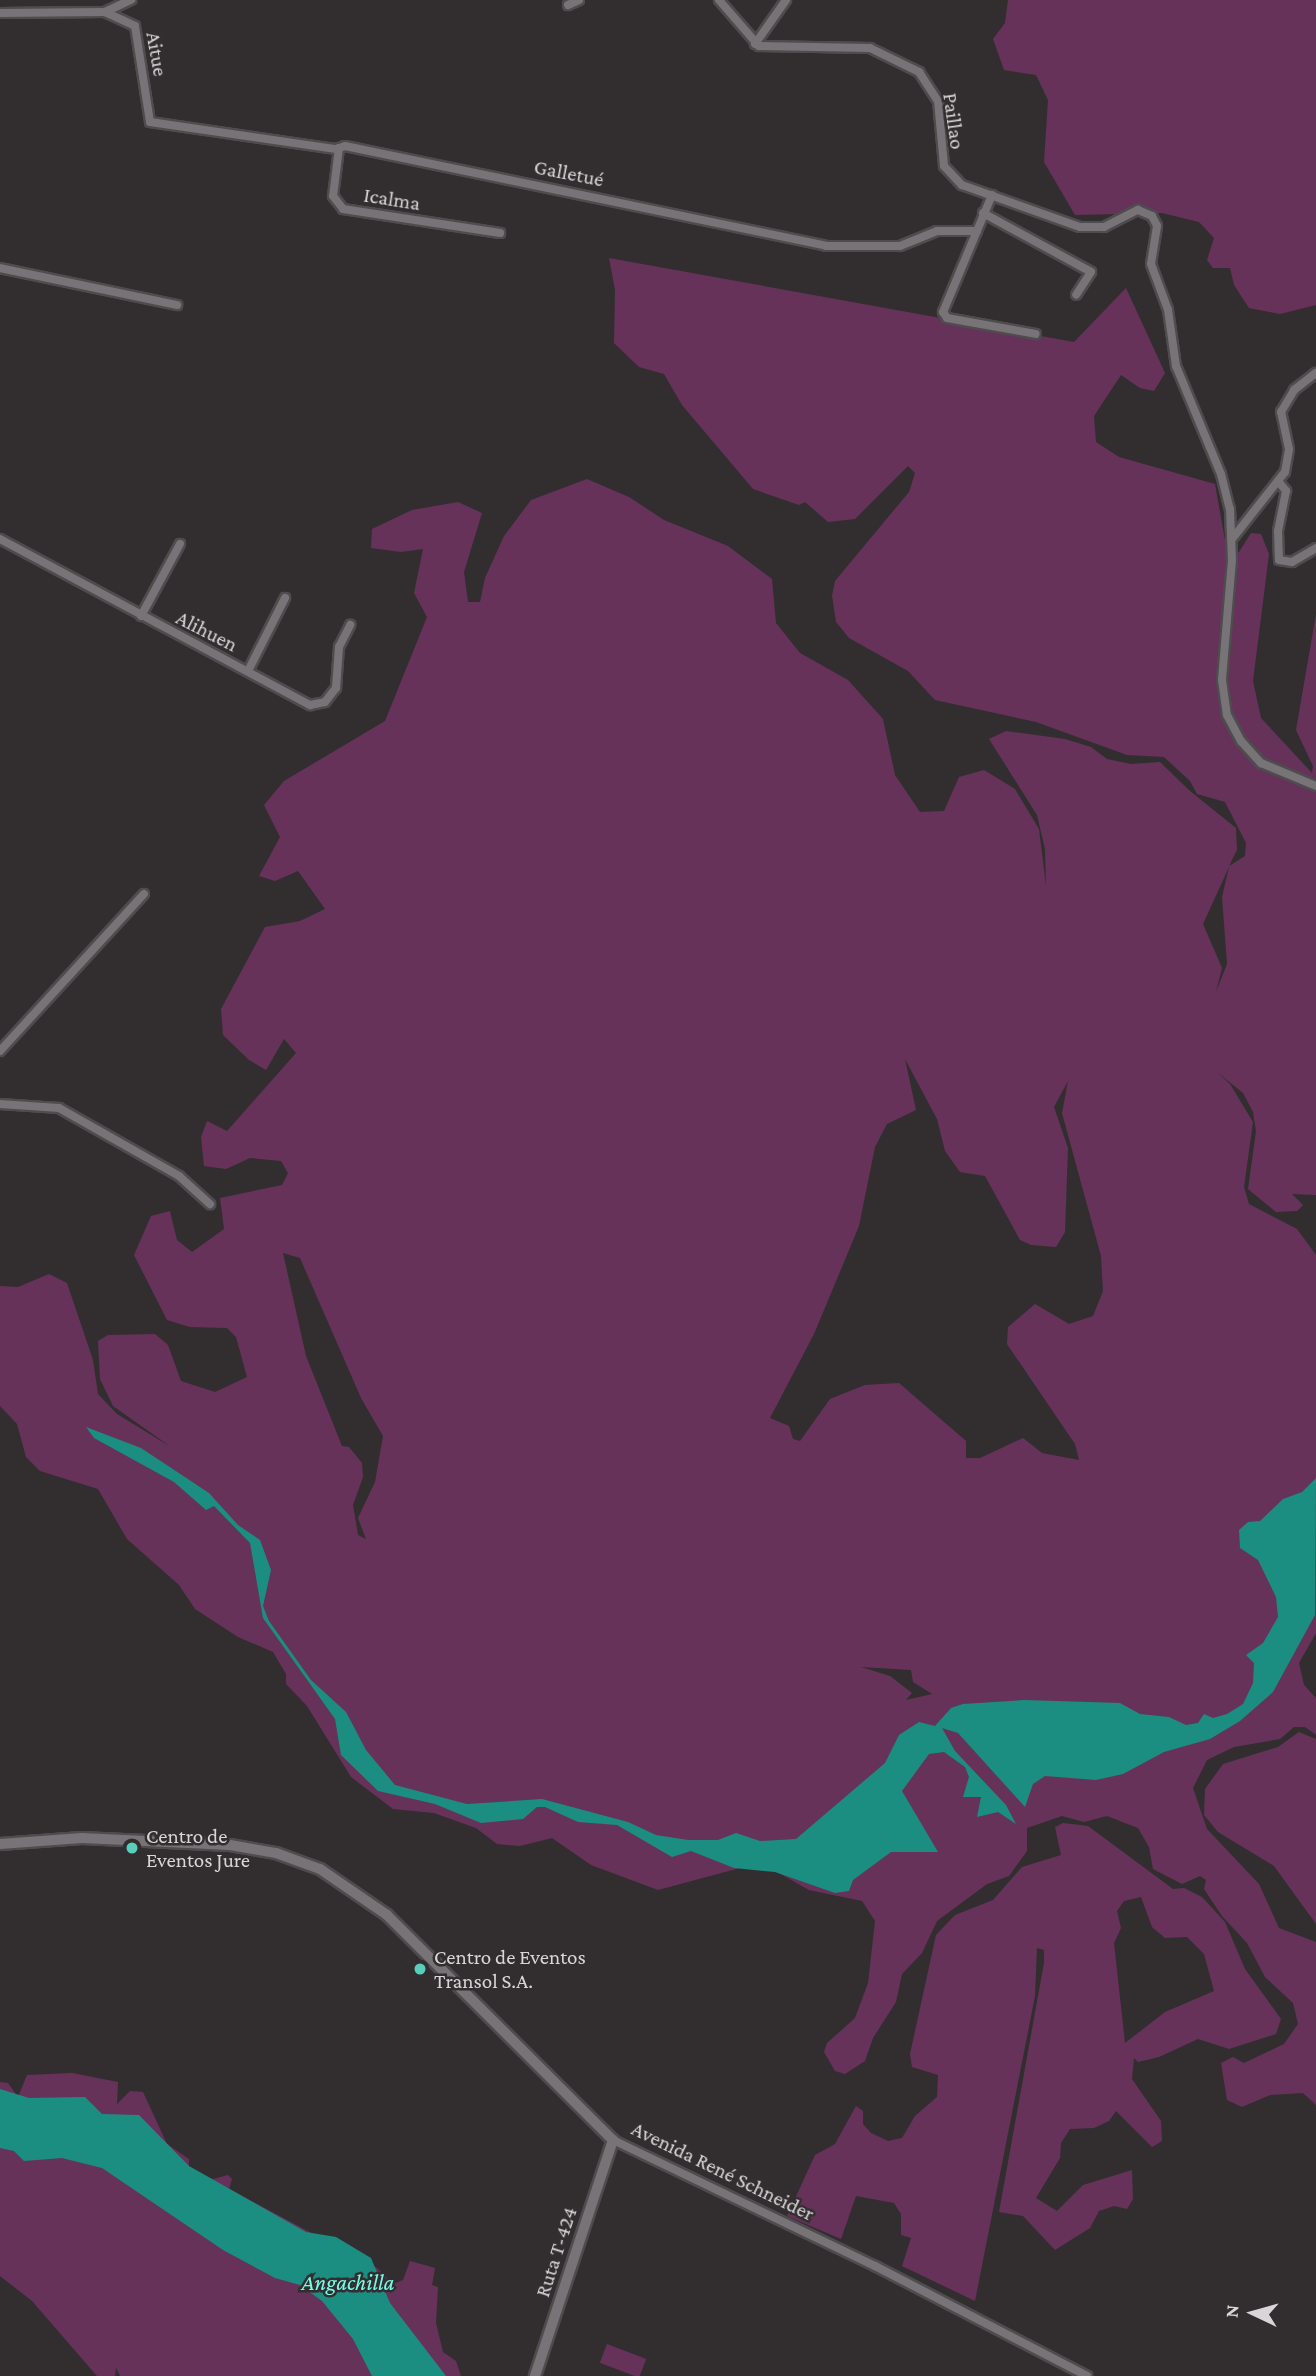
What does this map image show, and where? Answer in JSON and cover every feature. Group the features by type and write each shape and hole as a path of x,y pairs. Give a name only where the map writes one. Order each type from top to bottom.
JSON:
{"street":[{"path":"0,13 105,12 131,0"},
{"path":"568,5 579,0"},
{"path":"719,0 755,44 786,0"},
{"name":"Aitue","path":"105,12 135,26 150,122"},
{"name":"Paillao","path":"755,44 870,48 919,72 936,95 941,155 947,171 962,185 1087,228 1104,227 1138,210 1154,219 1152,268 1168,310 1180,377 1224,485 1232,539"},
{"name":"Galletué","path":"150,122 339,148 730,223 815,245 900,246 937,231 977,231"},
{"name":"Icalma","path":"339,148 333,196 343,209 500,233"},
{"path":"992,195 943,312 947,318 1036,334"},
{"path":"983,213 1091,272 1076,295"},
{"path":"0,268 177,306"},
{"path":"1316,373 1294,390 1281,412 1290,458 1278,481 1232,539 1222,680 1227,715 1241,741 1261,763 1316,786"},
{"path":"1278,481 1286,491 1278,531 1279,560 1292,562 1316,548"},
{"name":"Alihuen","path":"0,539 306,704 321,704 338,685 339,647 350,625"},
{"path":"141,616 180,544"},
{"path":"248,671 285,598"},
{"path":"0,1051 144,894"},
{"path":"0,1104 59,1108 179,1176 210,1204"},
{"name":"Avenida René Schneider","path":"0,1844 82,1838 230,1844 276,1853 320,1870 387,1915 613,2140 875,2266 1087,2376"},
{"name":"Ruta T-424","path":"535,2376 613,2140"}],"shaded area":[{"path":"1008,0 1316,0 1316,305 1280,314 1249,308 1234,285 1230,268 1213,268 1207,260 1214,238 1199,222 1162,213 1075,215 1044,162 1048,100 1036,75 1004,70 993,39 1005,23"},
{"path":"609,258 1074,342 1126,288 1165,373 1154,391 1140,388 1121,375 1094,416 1096,442 1119,457 1215,484 1228,557 1239,552 1251,533 1261,534 1269,554 1253,681 1261,718 1312,773 1313,766 1296,730 1316,614 1316,1195 1292,1194 1303,1205 1297,1211 1276,1212 1248,1189 1256,1131 1253,1112 1243,1093 1217,1072 1230,1084 1253,1122 1244,1187 1249,1204 1297,1229 1316,1255 1316,1633 1299,1663 1304,1685 1316,1698 1316,1735 1305,1727 1294,1727 1280,1739 1234,1747 1207,1760 1193,1788 1207,1829 1259,1884 1279,1928 1316,1942 1316,2105 1303,2093 1270,2095 1242,2107 1227,2100 1221,2063 1233,2057 1244,2063 1284,2044 1298,2024 1293,2003 1265,1977 1247,1943 1222,1916 1204,1889 1206,1880 1200,1876 1182,1884 1153,1869 1149,1847 1138,1828 1107,1816 1084,1822 1062,1816 1027,1828 1027,1851 1009,1876 987,1884 937,1921 922,1953 902,1974 896,2002 873,2038 865,2061 845,2074 835,2071 824,2052 827,2043 855,2018 868,1983 875,1921 862,1901 809,1890 777,1872 740,1868 658,1890 591,1865 552,1838 520,1846 497,1844 476,1828 434,1813 393,1809 351,1777 307,1706 286,1684 286,1674 273,1652 238,1637 195,1609 179,1585 127,1539 98,1489 40,1471 26,1457 17,1424 0,1406 0,1286 18,1287 49,1274 67,1283 93,1360 98,1394 117,1414 171,1447 113,1406 100,1379 98,1341 108,1335 155,1334 168,1345 181,1381 215,1392 247,1377 236,1337 227,1328 190,1327 167,1320 134,1255 151,1216 170,1211 177,1240 192,1252 224,1229 220,1198 282,1185 288,1173 281,1161 250,1158 226,1169 204,1166 201,1137 207,1121 227,1131 296,1053 284,1039 266,1070 249,1060 223,1035 221,1009 265,927 300,921 325,909 298,871 275,881 259,876 280,837 264,805 284,781 385,721 427,617 414,593 423,549 401,552 371,548 372,529 412,510 458,502 482,513 464,572 468,602 480,602 485,578 504,536 531,500 587,479 629,497 664,520 728,546 772,579 776,623 800,653 848,680 883,719 895,775 920,812 944,811 959,777 984,770 1015,789 1039,829 1046,886 1045,849 1037,815 989,739 1006,731 1065,739 1091,747 1107,759 1131,764 1160,762 1190,791 1236,828 1237,850 1229,866 1245,856 1246,843 1225,802 1197,794 1190,781 1164,757 1127,755 1036,722 935,700 908,671 849,638 836,622 832,596 835,581 909,492 915,473 908,466 855,519 828,522 805,502 799,505 753,489 682,405 664,374 639,367 614,343 615,290","holes":["1229,867 1222,897 1227,964 1216,992 1222,968 1203,924","905,1059 937,1119 945,1151 960,1172 985,1176 1020,1240 1031,1245 1056,1247 1065,1232 1068,1148 1054,1107 1068,1081 1062,1113 1101,1256 1103,1291 1093,1316 1069,1324 1035,1304 1008,1327 1007,1344 1075,1444 1079,1460 1042,1453 1023,1438 980,1458 966,1458 966,1441 899,1383 865,1385 830,1399 800,1441 793,1439 789,1426 770,1418 814,1334 859,1226 875,1147 887,1124 916,1110","283,1253 300,1258 361,1398 383,1436 375,1482 358,1518 366,1539 358,1535 353,1505 363,1477 362,1463 349,1447 342,1446 306,1356","861,1667 911,1670 913,1682 932,1694 906,1700 912,1693 890,1676"]},
{"path":"1299,1732 1316,1739 1316,1924 1274,1866 1218,1832 1204,1815 1205,1789 1223,1764 1278,1747"},
{"path":"1063,1823 1088,1826 1173,1889 1184,1888 1202,1897 1225,1922 1245,1969 1281,2019 1276,2034 1229,2049 1198,2039 1159,2057 1138,2062 1134,2058 1132,2079 1161,2121 1162,2141 1152,2147 1116,2111 1109,2121 1094,2128 1070,2129 1061,2143 1060,2158 1036,2198 1057,2211 1083,2185 1132,2170 1133,2199 1127,2209 1114,2206 1099,2211 1090,2228 1055,2250 1023,2216 999,2212 1044,1963 1044,1950 1037,1948 1035,1996 975,2301 902,2266 911,2238 901,2235 901,2214 894,2203 856,2196 841,2239 787,2216 815,2155 835,2144 856,2106 863,2111 863,2124 871,2133 888,2141 902,2138 915,2116 937,2097 938,2075 912,2067 910,2054 936,1935 955,1915 993,1900 1022,1867 1061,1855 1055,1827","holes":["1141,1897 1152,1927 1165,1938 1187,1937 1204,1954 1214,1991 1165,2012 1125,2043 1114,1943 1121,1928 1117,1911 1124,1901"]},
{"path":"72,2073 118,2082 117,2104 130,2091 143,2092 167,2144 189,2159 189,2173 213,2179 228,2175 232,2179 229,2189 377,2268 393,2284 403,2280 410,2261 435,2268 432,2285 438,2287 436,2323 443,2352 456,2361 461,2376 120,2376 116,2368 115,2376 97,2376 32,2301 0,2276 0,2082 8,2083 18,2097 27,2075"},
{"path":"607,2344 646,2359 640,2376 600,2363"}],"water":[{"path":"86,1427 141,1448 209,1493 238,1525 260,1540 271,1570 263,1606 269,1621 311,1680 346,1712 366,1750 395,1785 467,1804 542,1799 628,1822 656,1835 688,1840 718,1840 736,1833 760,1841 796,1839 885,1763 899,1735 919,1722 935,1726 951,1708 963,1704 1024,1700 1120,1703 1140,1714 1169,1717 1186,1725 1198,1723 1204,1714 1213,1718 1227,1714 1243,1704 1253,1683 1254,1663 1246,1655 1263,1643 1278,1617 1276,1597 1258,1560 1240,1548 1239,1530 1248,1522 1260,1521 1283,1499 1302,1492 1316,1478 1315,1615 1273,1692 1240,1721 1210,1739 1164,1752 1123,1774 1096,1780 1045,1776 1033,1784 1025,1807 958,1733 942,1728 955,1751 1006,1805 1016,1824 998,1812 977,1817 981,1797 963,1797 969,1777 965,1767 944,1752 929,1754 902,1791 938,1852 891,1852 853,1880 849,1891 835,1893 775,1872 734,1868 691,1851 672,1857 617,1825 578,1822 545,1807 537,1807 523,1819 481,1823 435,1804 378,1791 341,1755 335,1719 263,1618 250,1543 214,1506 206,1510 174,1482 94,1438"},
{"name":"Angachilla","path":"0,2089 29,2098 85,2097 102,2114 139,2115 189,2166 306,2232 336,2237 371,2258 390,2303 446,2376 372,2376 353,2339 322,2301 300,2285 275,2278 223,2250 102,2168 62,2158 24,2161 14,2151 0,2148"}],"place":[{"name":"Centro de Eventos Jure","path":"132,1848"},
{"name":"Centro de Eventos Transol S.A.","path":"420,1969"}]}
